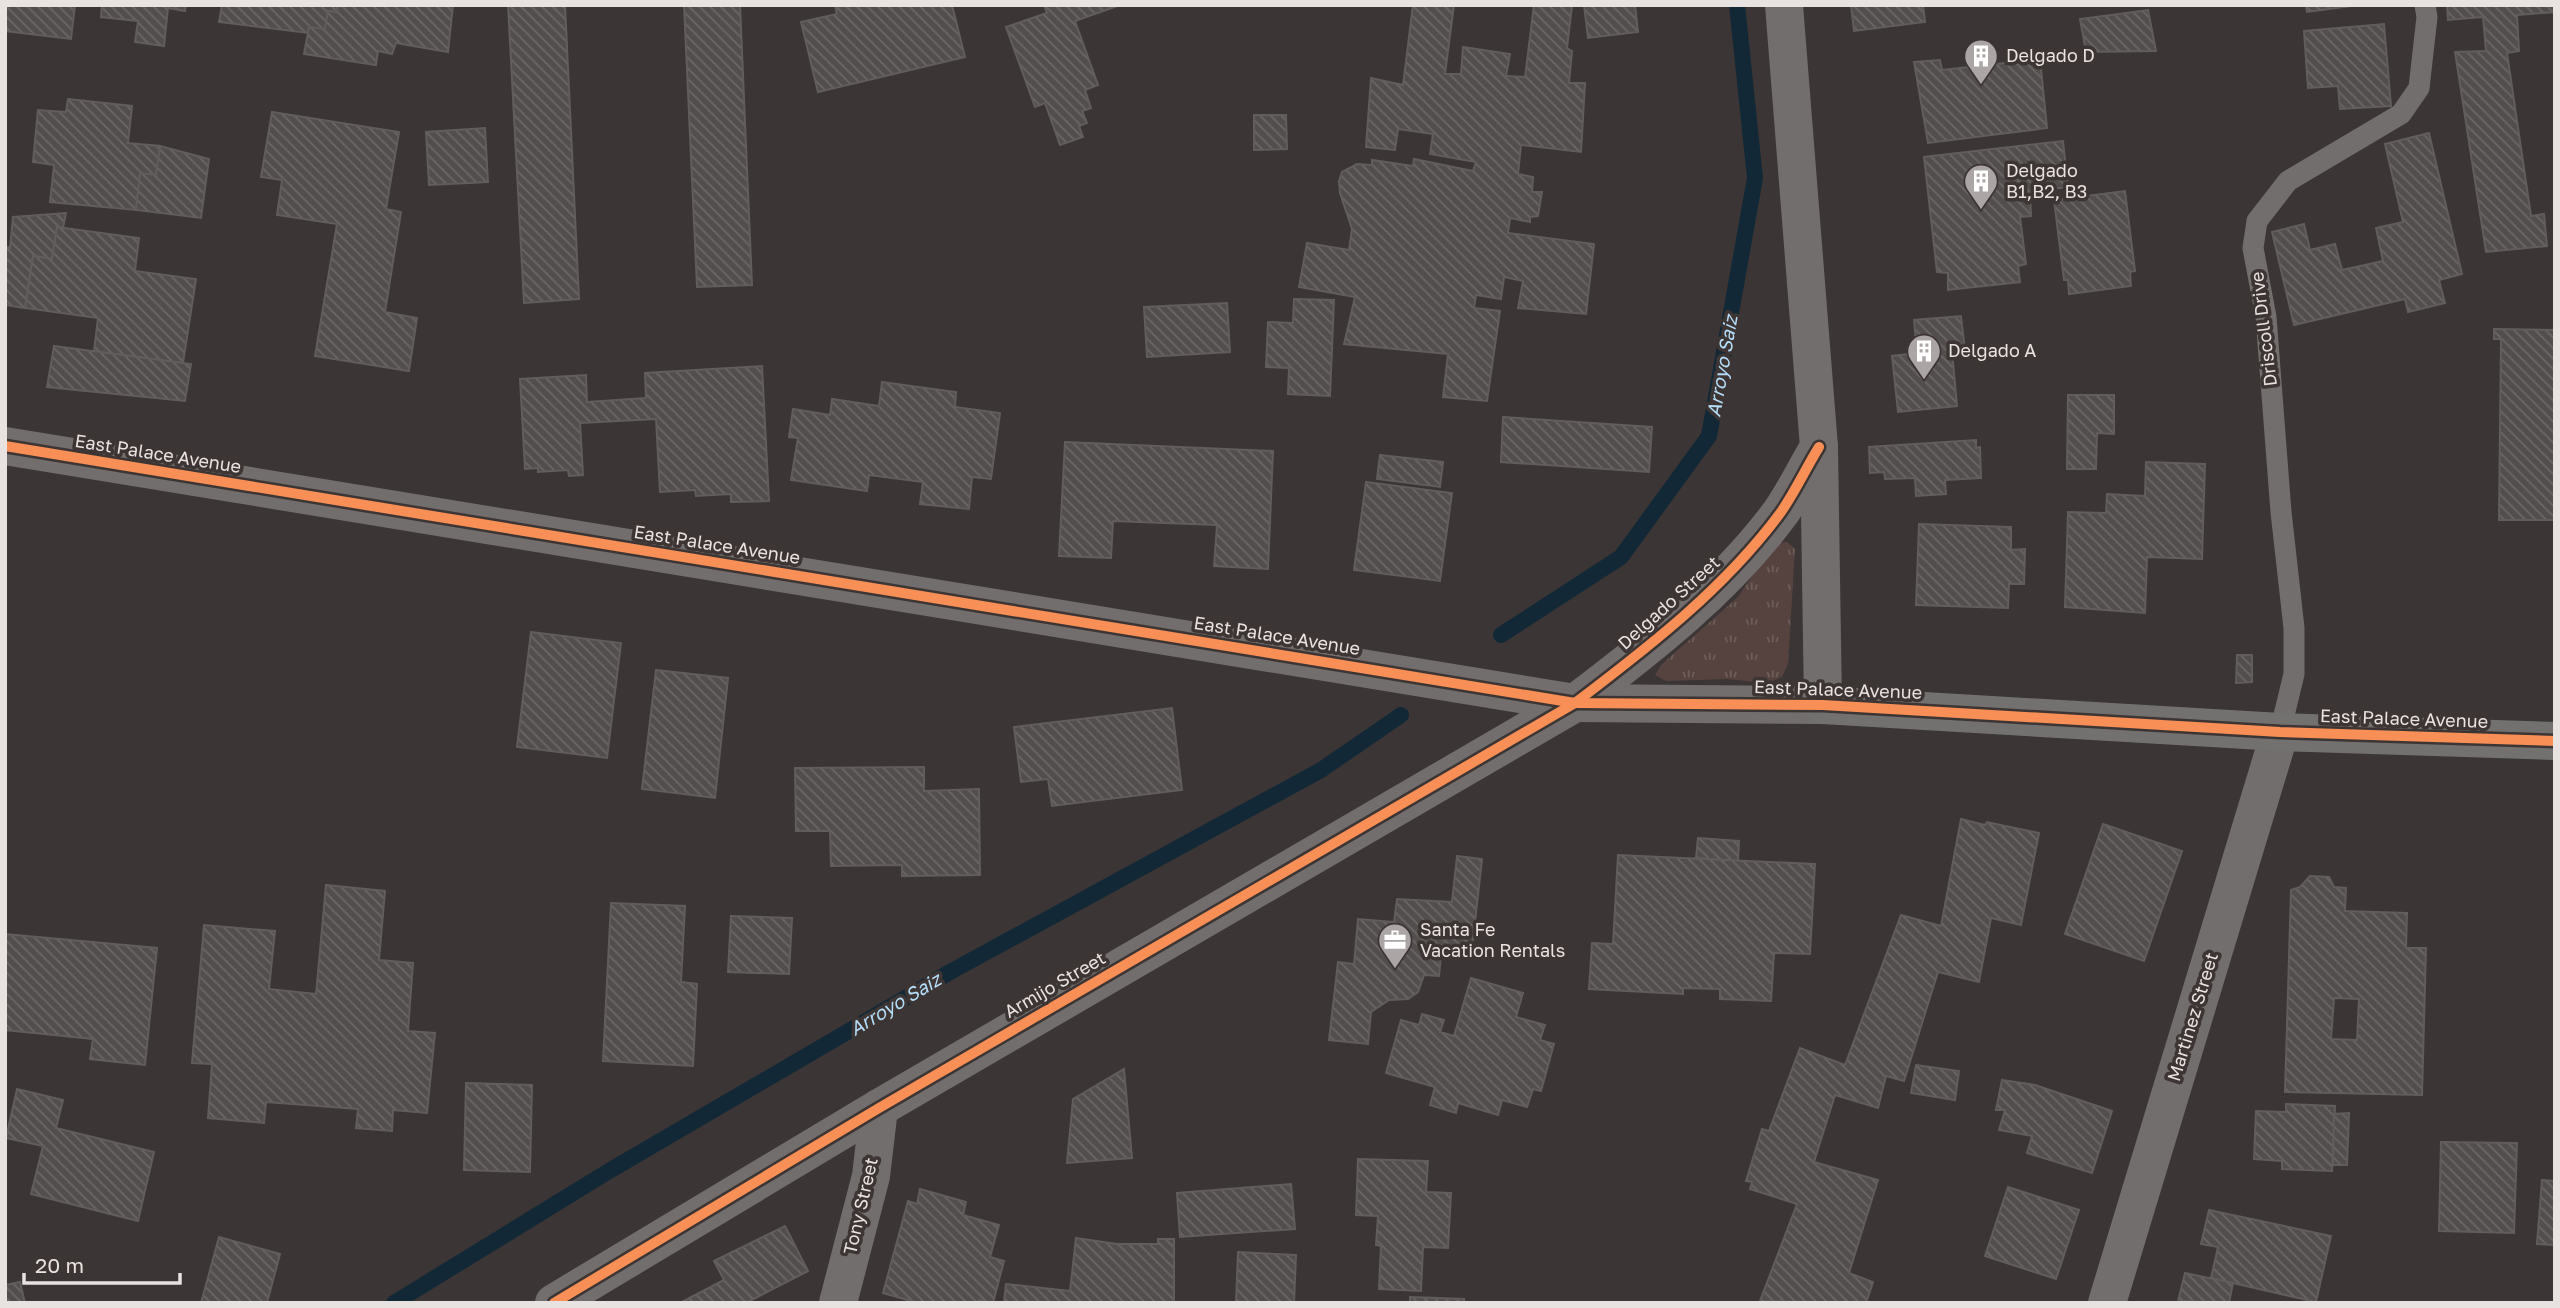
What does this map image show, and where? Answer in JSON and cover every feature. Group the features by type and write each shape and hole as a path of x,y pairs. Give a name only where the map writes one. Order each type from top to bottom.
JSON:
{"street":[{"path":"1784,5 1819,447 1823,705"},
{"name":"East Palace Avenue","path":"5,446 1575,703 1823,705 2280,732 2555,741"},
{"name":"Delgado Street","path":"1575,703 1627,663 1722,582 1782,511 1819,447"},
{"name":"Armijo Street","path":"554,1303 879,1108 1575,703"},
{"name":"Martinez Street","path":"2108,1303 2280,732"},
{"name":"Tony Street","path":"838,1303 871,1176 879,1108"}],"lane":[{"name":"Driscoll Drive","path":"2280,732 2294,674 2294,628 2281,512 2266,317 2253,248 2257,221 2288,181 2401,114 2419,88 2427,18 2425,5"}],"green space":[{"path":"1787,542 1795,549 1788,664 1782,677 1768,683 1726,679 1666,681 1655,675 1661,665 1738,597 1774,543"}],"building":[{"path":"5,5 75,5 71,39 5,31"},
{"path":"102,5 186,5 185,11 168,8 164,46 135,42 138,21 101,17"},
{"path":"222,5 338,5 337,12 328,11 325,29 309,27 308,33 219,22"},
{"path":"338,5 453,5 448,52 396,43 392,54 378,51 376,65 304,54 309,27 325,29 328,11 337,12"},
{"path":"508,5 565,5 579,299 524,303"},
{"path":"684,5 740,5 752,285 697,287"},
{"path":"835,5 952,5 965,57 818,92 801,22 837,14"},
{"path":"1044,5 1120,5 1075,21 1098,85 1085,90 1091,108 1082,111 1087,123 1079,126 1083,137 1060,145 1045,103 1035,107 1006,27 1047,13"},
{"path":"1413,5 1454,5 1445,74 1461,74 1463,47 1510,54 1506,76 1525,77 1534,5 1572,6 1567,48 1572,51 1569,83 1585,83 1581,152 1521,145 1518,174 1533,177 1532,192 1542,192 1538,216 1530,217 1530,222 1510,218 1508,233 1594,244 1586,314 1518,308 1523,281 1504,277 1501,299 1476,295 1474,308 1500,311 1487,401 1443,397 1448,354 1344,344 1355,297 1299,287 1307,243 1349,250 1352,229 1340,193 1339,181 1342,172 1357,164 1372,165 1372,160 1413,166 1414,159 1473,171 1476,162 1430,154 1433,134 1398,129 1395,150 1366,147 1371,78 1403,85"},
{"path":"1584,5 1635,5 1638,32 1588,38"},
{"path":"1851,5 1923,5 1925,22 1854,31"},
{"path":"2306,5 2359,5 2307,12"},
{"path":"2447,5 2555,5 2555,12 2517,15 2519,51 2507,53 2531,216 2544,214 2547,246 2486,252 2455,52 2486,51 2483,17 2448,20"},
{"path":"2148,10 2156,51 2086,52 2080,19"},
{"path":"2384,24 2391,106 2340,109 2338,86 2308,88 2304,31"},
{"name":"Delgado D","path":"2040,59 2047,128 1928,143 1914,62 1940,60 1942,70"},
{"path":"68,99 132,106 128,143 160,146 156,175 140,173 136,210 50,202 54,165 33,162 38,110 66,112"},
{"path":"272,112 399,132 386,209 401,212 385,312 417,318 409,371 315,356 337,224 277,215 282,180 261,177"},
{"path":"1254,115 1286,115 1287,149 1254,150"},
{"path":"485,128 488,182 429,185 426,132"},
{"path":"2429,133 2462,274 2439,280 2445,303 2408,312 2405,299 2294,325 2272,232 2304,224 2310,250 2335,244 2342,270 2383,261 2376,228 2403,222 2385,144"},
{"name":"Delgado B1,B2, B3","path":"2063,141 2068,187 2030,192 2031,216 2020,217 2026,264 2018,266 2020,282 1948,290 1948,273 1937,272 1924,157"},
{"path":"160,146 209,159 201,218 136,210 140,173 156,175"},
{"path":"2125,191 2135,271 2130,272 2131,286 2069,294 2068,280 2064,280 2054,200"},
{"path":"66,213 63,228 57,227 52,259 33,256 25,308 5,305 5,246 10,248 13,217"},
{"path":"57,227 139,238 135,271 196,279 183,363 94,351 98,318 25,308 33,256 52,259"},
{"path":"1294,299 1334,300 1330,396 1288,394 1289,368 1266,367 1268,322 1293,323"},
{"path":"1227,303 1230,352 1147,357 1144,307"},
{"name":"Delgado A","path":"1961,316 1965,351 1952,351 1957,406 1898,412 1892,356 1917,353 1914,320"},
{"path":"2494,329 2555,330 2555,520 2499,520 2501,339 2494,339"},
{"path":"54,346 191,364 185,401 47,387"},
{"path":"762,366 769,501 731,502 731,494 696,496 695,490 660,492 656,419 580,423 583,475 569,476 568,470 538,472 538,468 525,469 520,379 586,375 587,402 646,398 645,373"},
{"path":"882,382 956,392 955,407 1000,413 991,479 972,477 969,509 920,504 923,482 869,475 867,491 791,480 798,438 789,437 793,409 830,415 832,399 879,406"},
{"path":"2068,395 2114,395 2114,434 2097,433 2096,469 2067,469"},
{"path":"1503,417 1652,427 1649,472 1501,462"},
{"path":"1976,440 1976,448 1980,447 1981,478 1945,480 1946,494 1916,496 1915,478 1885,479 1884,472 1870,473 1869,447"},
{"path":"1065,442 1273,451 1268,569 1214,566 1217,525 1113,521 1111,558 1059,556"},
{"path":"1380,455 1443,462 1440,487 1377,479"},
{"path":"2146,462 2205,464 2202,559 2147,557 2145,613 2065,607 2068,512 2106,513 2107,494 2145,496"},
{"path":"1366,482 1452,493 1440,581 1354,570"},
{"path":"1919,524 2011,527 2011,550 2025,549 2024,584 2009,584 2008,608 1916,605"},
{"path":"531,632 621,643 607,758 517,747"},
{"path":"2237,655 2252,655 2252,682 2236,683"},
{"path":"656,670 728,678 715,798 642,789"},
{"path":"1172,708 1182,790 1052,806 1048,779 1021,782 1014,727"},
{"path":"924,767 924,791 979,789 980,875 902,876 902,865 831,866 830,831 796,831 795,768"},
{"path":"1961,819 2039,833 2021,925 1991,918 1979,982 1938,972 1904,1081 1886,1076 1878,1108 1835,1095 1814,1162 1878,1180 1849,1273 1873,1282 1866,1303 1760,1301 1797,1204 1750,1189 1752,1182 1746,1181 1762,1129 1769,1131 1800,1048 1845,1065 1901,915 1941,926"},
{"path":"2103,824 2182,851 2144,961 2065,934"},
{"path":"1698,838 1739,841 1738,861 1696,858"},
{"path":"1618,855 1815,864 1810,954 1774,953 1771,1001 1720,999 1720,989 1683,988 1683,994 1589,989 1592,943 1613,944"},
{"path":"1457,856 1482,859 1472,949 1442,945 1439,976 1424,975 1418,992 1408,999 1389,1000 1371,1012 1368,1044 1329,1040 1338,962 1354,964 1358,919 1394,922 1397,899 1452,902"},
{"path":"2310,876 2329,877 2334,887 2346,888 2345,911 2407,913 2406,948 2426,948 2422,1095 2285,1092 2291,890 2300,887","holes":["2334,998 2359,999 2357,1040 2331,1039"]},
{"path":"326,885 385,891 379,960 413,963 408,1031 435,1033 427,1113 393,1110 392,1131 356,1128 358,1109 266,1102 264,1123 208,1118 212,1064 192,1063 204,925 275,931 269,989 316,994"},
{"path":"611,903 685,906 681,982 697,984 693,1066 603,1061"},
{"path":"731,916 792,918 789,974 728,972"},
{"path":"5,934 157,948 145,1065 90,1059 93,1039 5,1030"},
{"path":"1471,978 1523,993 1516,1017 1545,1025 1540,1040 1554,1044 1541,1091 1533,1089 1527,1107 1502,1100 1498,1115 1458,1103 1456,1113 1430,1105 1435,1087 1386,1073 1401,1020 1419,1025 1422,1014 1444,1020 1440,1032 1454,1036"},
{"path":"1916,1065 1959,1071 1955,1100 1911,1093"},
{"path":"1124,1069 1132,1158 1067,1163 1073,1099"},
{"path":"2002,1080 2035,1085 2112,1111 2092,1173 2027,1153 2032,1136 1999,1130 2005,1110 1996,1110"},
{"path":"466,1083 532,1085 530,1172 464,1170"},
{"path":"17,1089 63,1100 56,1128 154,1152 138,1221 31,1194 43,1146 6,1138"},
{"path":"2286,1104 2335,1106 2332,1171 2282,1169 2282,1161 2254,1159 2256,1111 2286,1112"},
{"path":"2349,1113 2347,1165 2333,1165 2334,1114"},
{"path":"2441,1142 2517,1143 2514,1233 2439,1231"},
{"path":"1358,1159 1428,1161 1426,1192 1451,1193 1448,1248 1423,1247 1421,1291 1379,1289 1381,1246 1376,1245 1378,1216 1356,1215"},
{"path":"2542,1180 2555,1181 2555,1245 2537,1244"},
{"path":"1291,1184 1295,1229 1180,1237 1177,1193"},
{"path":"2008,1187 2079,1210 2056,1279 1985,1256"},
{"path":"920,1189 966,1202 963,1215 999,1225 990,1257 1004,1261 993,1303 979,1300 978,1303 918,1303 883,1293 908,1201 917,1204"},
{"path":"2209,1210 2331,1236 2316,1302 2211,1278 2218,1247 2201,1244"},
{"path":"785,1226 808,1271 746,1303 680,1303 724,1280 714,1261"},
{"path":"219,1237 280,1254 267,1303 201,1303"},
{"path":"1076,1238 1117,1244 1158,1244 1158,1239 1174,1239 1174,1303 1004,1303 1006,1284 1070,1291"},
{"path":"1238,1252 1296,1255 1294,1303 1236,1303"},
{"path":"2185,1273 2233,1283 2229,1303 2178,1301"},
{"path":"20,1282 25,1303 5,1303 5,1285"},
{"path":"1410,1297 1464,1299 1464,1303 1410,1303"}],"waterway":[{"name":"Arroyo Saiz","path":"1501,635 1621,557 1709,436 1755,178 1737,5"},
{"name":"Arroyo Saiz","path":"394,1303 609,1171 950,972 1321,770 1401,715"}],"cycle path":[{"path":"5,446 1575,703 1823,705 2280,732 2555,741"},
{"path":"554,1303 879,1108 1575,703 1658,638 1736,566 1781,512 1819,447"}],"place":[{"name":"Delgado D","path":"1981,86"},
{"name":"Delgado B1,B2, B3","path":"1981,211"},
{"name":"Delgado A","path":"1924,381"},
{"name":"Santa Fe Vacation Rentals","path":"1395,970"}]}
